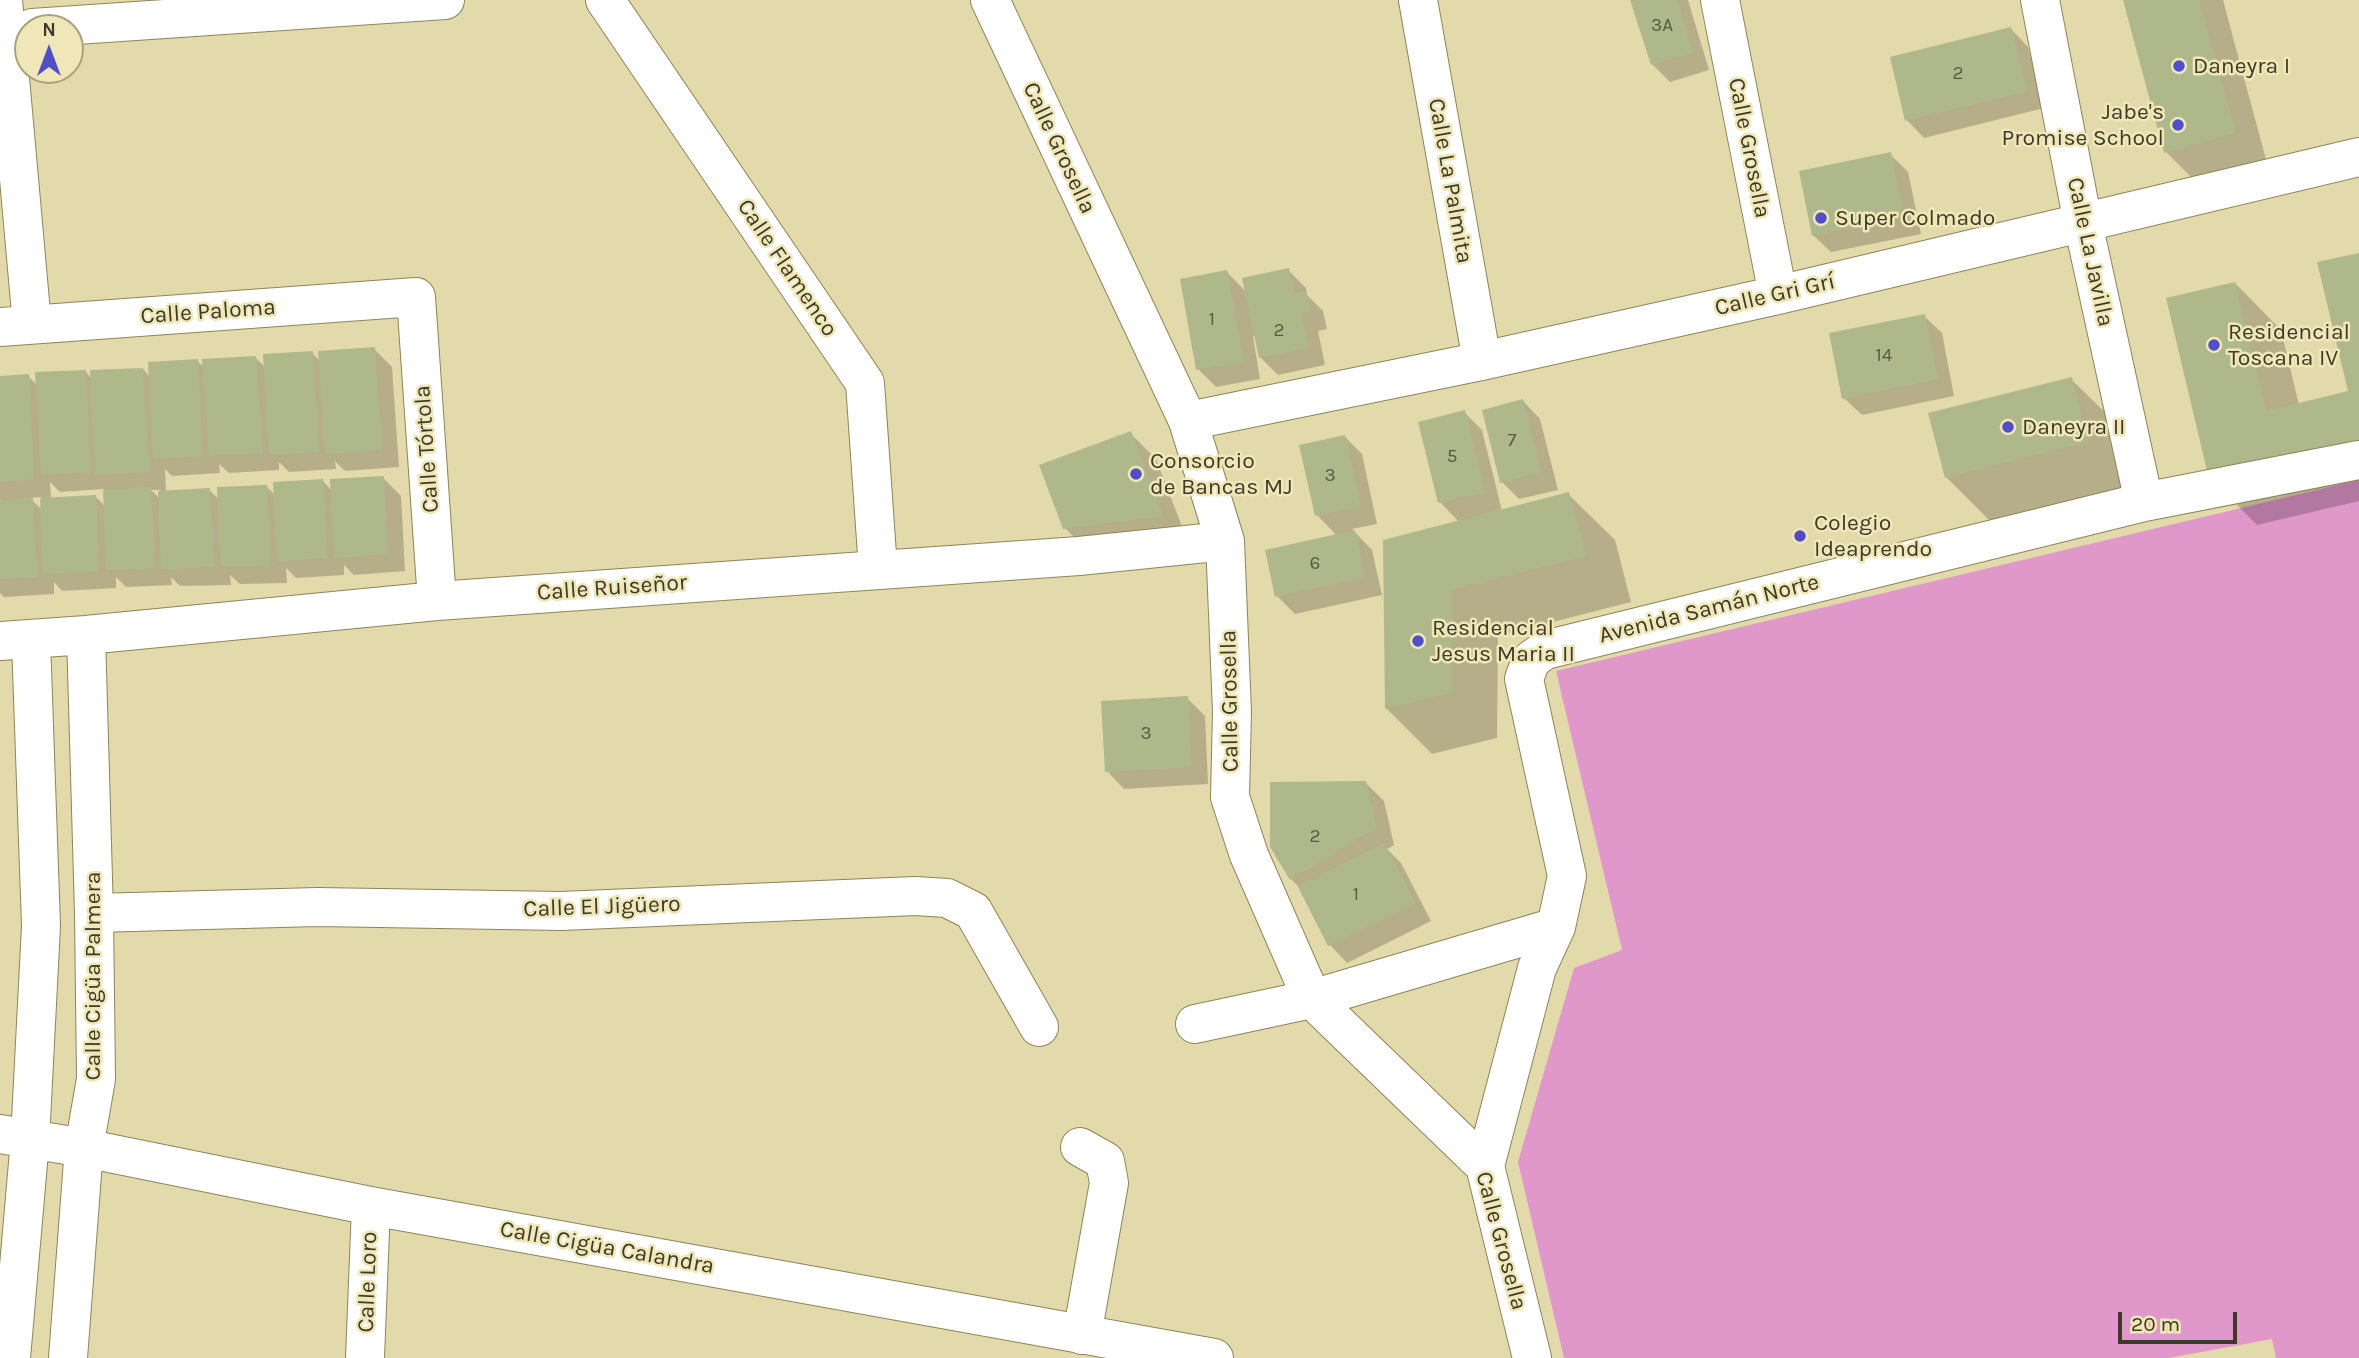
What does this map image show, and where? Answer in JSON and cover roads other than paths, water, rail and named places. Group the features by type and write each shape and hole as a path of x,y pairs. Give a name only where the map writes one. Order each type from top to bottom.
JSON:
{"street":[{"path":"84,19 445,0"},
{"name":"Calle Flamenco","path":"604,0 865,383 878,569"},
{"name":"Calle Grosella","path":"990,0 1188,421 1225,541 1232,712 1230,797 1249,855 1312,999 1485,1166 1532,1358"},
{"name":"Calle La Palmita","path":"1418,0 1482,361"},
{"name":"Calle Grosella","path":"1720,0 1778,295"},
{"name":"Calle La Javilla","path":"2040,0 2083,223 2144,502"},
{"path":"16,326 17,84"},
{"name":"Calle Gri Grí","path":"1188,421 1482,361 1778,295 2359,157"},
{"name":"Calle Paloma","path":"16,326 416,297"},
{"name":"Calle Tórtola","path":"416,297 437,601"},
{"name":"Avenida Samán Norte","path":"1485,1166 1537,968 1556,927 1567,876 1524,678 1531,660 1545,650 2144,502 2359,460"},
{"name":"Calle Ruiseñor","path":"15,640 437,601 1079,556 1225,541"},
{"name":"Calle Cigüa Palmera","path":"68,1358 84,1148 96,1079 86,635"},
{"path":"10,1358 15,1137 41,926 15,640"},
{"name":"Calle El Jigüero","path":"94,913 318,907 561,911 902,897 947,898 972,911 1039,1027"},
{"path":"1195,1024 1312,999 1556,927"},
{"name":"Calle Cigüa Calandra","path":"15,1137 84,1148 371,1206 1192,1356"},
{"path":"1080,1147 1105,1161 1109,1183 1082,1335"},
{"name":"Calle Loro","path":"365,1358 371,1206"}],"place":[{"name":"Daneyra I","path":"2179,66"},
{"name":"Jabe's Promise School","path":"2178,125"},
{"name":"Super Colmado","path":"1821,218"},
{"name":"Residencial Toscana IV","path":"2214,345"},
{"name":"Daneyra II","path":"2008,427"},
{"name":"Consorcio de Bancas MJ","path":"1136,474"},
{"name":"Colegio Ideaprendo","path":"1800,536"},
{"name":"Residencial Jesus Maria II","path":"1418,641"}]}
